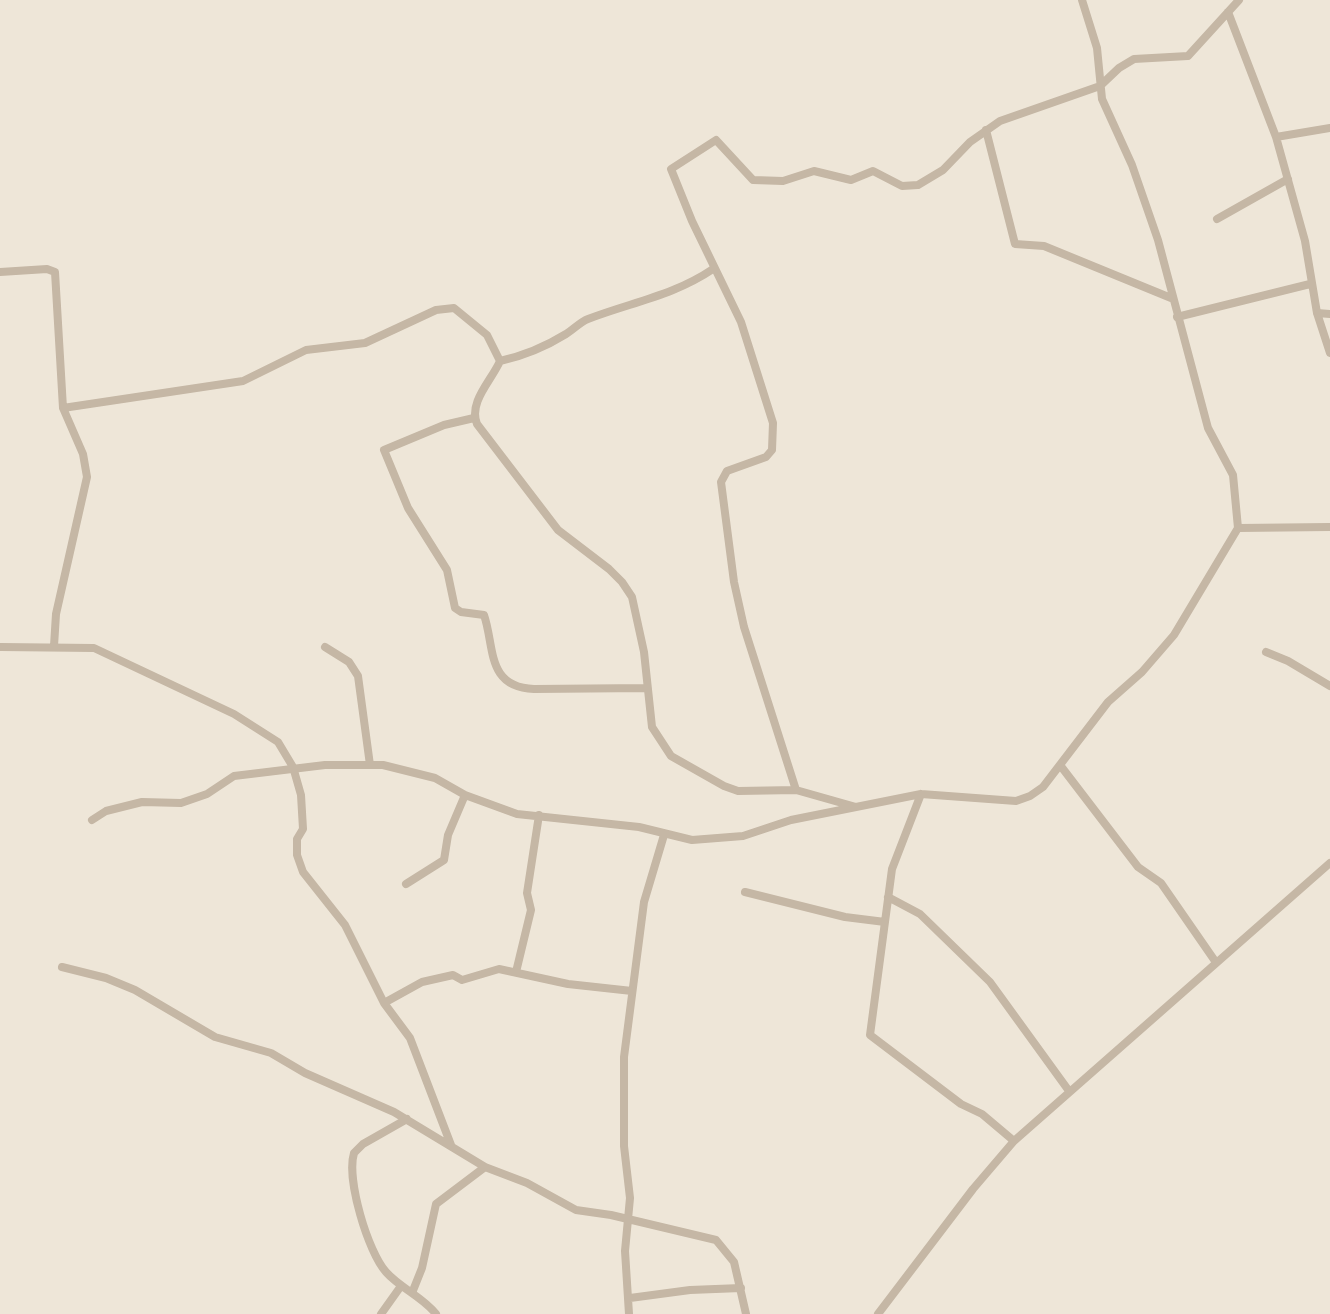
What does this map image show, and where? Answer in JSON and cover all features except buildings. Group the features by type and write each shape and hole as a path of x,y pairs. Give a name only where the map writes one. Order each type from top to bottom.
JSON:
{"street":[{"path":"92,820 106,811 142,802 180,803 206,793 234,776 293,766 370,765 435,778 465,795 517,814 639,827 692,840 743,836 775,824 921,793 1016,800 1030,796 1043,787 1067,752 1108,702 1142,672 1174,635 1238,528 1233,475 1208,428 1171,298 1164,259 1145,201 1107,116 1100,86 1097,48 1082,0"},
{"path":"796,790 744,627 734,582 721,482 727,471 766,457 772,450 773,424 747,338 713,269 671,169 713,141 719,141 753,180 783,181 814,171 851,180 873,172 895,184 909,187 937,175 986,130 1011,117 1051,106 1077,92 1100,86 1119,68 1134,59 1188,56 1239,0"},
{"path":"1228,12 1276,137 1305,242 1317,313 1330,353"},
{"path":"1276,137 1330,128"},
{"path":"986,130 1015,244 1044,246 1171,298"},
{"path":"1217,219 1288,179"},
{"path":"713,269 676,291 645,303 632,302 584,320 537,349 500,361 490,383 476,402 474,418 558,530 622,582 632,597 638,617 652,727 657,738 679,762 738,791 796,790 856,807"},
{"path":"0,271 55,272 63,408 83,454 87,477 56,614 54,646"},
{"path":"1177,317 1310,284"},
{"path":"63,408 243,381 306,350 365,343 447,307 454,308 486,335 500,361"},
{"path":"1317,313 1330,314"},
{"path":"474,418 444,425 384,450 408,508 447,570 455,608 461,612 484,615 497,670 516,685 534,689 648,688"},
{"path":"1238,528 1330,527"},
{"path":"0,647 54,646 94,648 106,652 234,714 278,742 293,766 301,795 303,829 297,839 300,863 328,907 345,925 384,1003 410,1038 451,1145"},
{"path":"326,647 349,662 358,676 370,765"},
{"path":"1266,652 1289,661 1330,687"},
{"path":"1060,765 1138,867 1161,883 1215,961"},
{"path":"921,793 892,869 870,1035 961,1104 990,1120 1014,1141"},
{"path":"405,884 444,860 448,835 465,795"},
{"path":"516,972 531,910 527,888 539,815"},
{"path":"629,1314 625,1251 628,1220 624,1057 644,902 664,835"},
{"path":"878,1314 1014,1141 1215,961 1330,863"},
{"path":"745,892 845,917 885,922"},
{"path":"888,897 920,914 990,982 1069,1091"},
{"path":"62,967 106,978 135,990 215,1037 271,1053 305,1073 407,1119 485,1167 527,1183 576,1210 716,1240 734,1262 746,1314"},
{"path":"384,1003 432,980 453,975 462,980 495,969 568,984 632,991"},
{"path":"407,1119 363,1144 352,1158 362,1227 384,1271 436,1314"},
{"path":"412,1293 422,1268 436,1204 485,1167"},
{"path":"381,1314 401,1286"},
{"path":"630,1298 690,1290 741,1288"}]}
